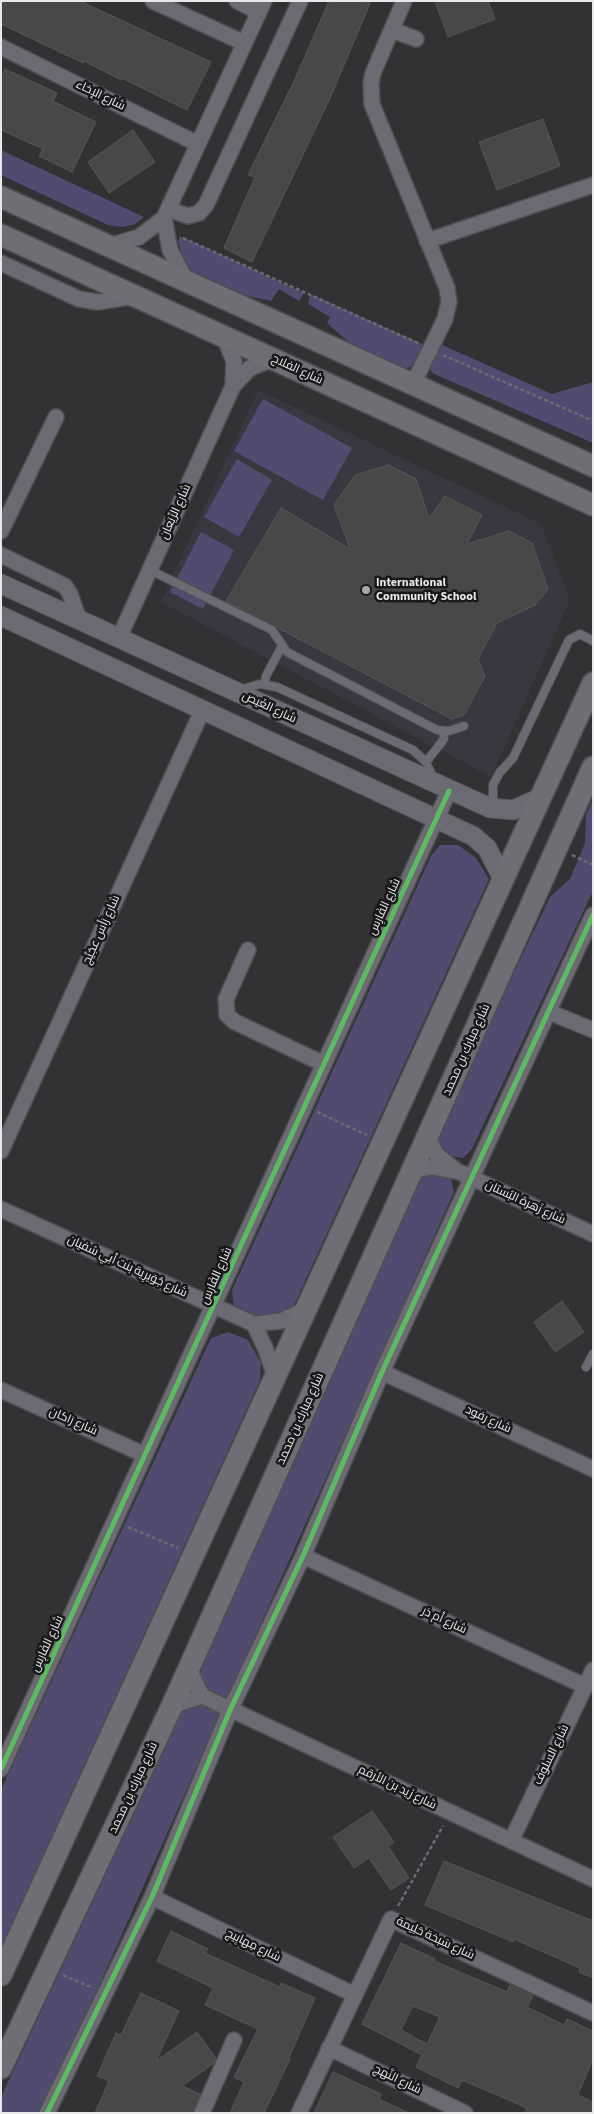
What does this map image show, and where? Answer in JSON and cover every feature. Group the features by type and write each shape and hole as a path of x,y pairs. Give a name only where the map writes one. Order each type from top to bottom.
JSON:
{"main road":[{"path":"1,197 593,466"},
{"name":"شارع الفلاح","path":"1,235 591,506"},
{"path":"3,1968 593,683"},
{"name":"شارع مبارك بن محمد","path":"1,2068 189,1669 593,767"}],"street":[{"path":"153,1 244,43"},
{"path":"108,246 139,237 166,214 261,6 237,1"},
{"path":"166,214 188,216 199,213 206,206 300,1"},
{"path":"404,1 373,73 370,88 372,104 447,288 449,302 446,319 413,384"},
{"path":"392,30 416,39"},
{"name":"شارع الإخاء","path":"1,47 198,144"},
{"path":"427,241 593,185"},
{"path":"166,214 170,250 186,280"},
{"path":"1,264 79,299 97,302 137,296"},
{"name":"شارع الرِّيَعان","path":"224,337 234,360 233,386"},
{"name":"شارع الرِّيَعان","path":"119,638 233,386 250,368 273,359"},
{"path":"1,530 56,417"},
{"path":"1,555 65,586 70,594 79,620"},
{"name":"شارع الغَيص","path":"1,584 442,787 497,810"},
{"path":"1,616 203,709 480,841 491,855 503,879"},
{"name":"شارع رَأس عجَيِّج","path":"1,1151 203,709"},
{"name":"شارع الفَارِس","path":"1,1769 436,819 442,787"},
{"path":"497,810 513,810 540,798"},
{"path":"47,2113 152,1897 231,1708 303,1556 382,1372 593,915"},
{"path":"248,950 226,999 228,1015 235,1022 324,1064"},
{"path":"549,1012 593,1030"},
{"name":"شارع زَهرة البُستان","path":"428,1136 436,1154 457,1171"},
{"name":"شارع زَهرة البُستان","path":"413,1170 432,1167 457,1171 593,1234"},
{"name":"شارع جُوَيرِية بنت أبي سُفيان","path":"1,1209 254,1324"},
{"path":"275,1377 266,1350 254,1324 281,1321 306,1309"},
{"name":"شارع رفود","path":"382,1372 593,1469"},
{"name":"شارع رَاكان","path":"1,1390 145,1455"},
{"name":"شارع أم ذر","path":"303,1556 585,1686"},
{"path":"172,1706 202,1696 189,1669"},
{"name":"شارع السلوف","path":"511,1841 593,1670"},
{"name":"شارع زَيد بن الأرقم","path":"202,1696 231,1708 450,1814 593,1879"},
{"name":"شارع مِهابِيج","path":"152,1897 355,1995"},
{"name":"شارع سَبخة حَلِيمة","path":"299,2113 391,1919 593,2013"},
{"path":"202,2113 234,2040"},
{"name":"شارع النَّهج","path":"329,2048 465,2113"}],"lane":[{"path":"150,570 272,630 278,636 287,652 443,731 464,726"},
{"path":"497,810 493,798 494,784 500,772 513,758 569,640 580,634 593,641"},
{"path":"265,684 266,676 282,646"},
{"path":"236,692 265,684 277,687 413,750 426,762 442,787"},
{"path":"426,762 432,758 444,739 443,731"},
{"path":"586,1367 593,1354"}],"path":[{"path":"166,214 181,237 593,421"},
{"path":"556,848 593,865"},
{"path":"305,1106 382,1142"},
{"path":"115,1521 194,1555"},
{"path":"391,1919 450,1814"},
{"path":"48,1968 105,1994"}],"shaded area":[{"path":"1,150 144,217 135,224 123,227 108,225 1,175"},
{"path":"180,236 304,293 299,301 279,289 271,301 244,295 192,271 183,258 178,242"},
{"path":"310,294 424,345 411,367 404,369 353,346 327,323 330,317 308,304"},
{"path":"440,344 552,394 593,382 593,443 432,373 429,367"},
{"name":"International Community School","path":"258,390 541,524 570,600 491,777 161,602"},
{"path":"263,399 352,448 323,500 234,451"},
{"path":"237,459 272,480 239,537 204,517"},
{"path":"201,532 234,550 203,609 170,592"},
{"path":"593,800 593,891 472,1149 463,1158 452,1156 439,1146 436,1136 550,897 570,879 585,843 586,814"},
{"path":"440,845 458,845 476,858 489,879 295,1303 280,1320 252,1317 234,1308 232,1290 431,856"},
{"path":"440,1172 451,1179 454,1192 42,2113 1,2113 1,2097 195,1683 419,1174"},
{"path":"228,1332 248,1340 261,1363 260,1380 1,1948 1,1790 211,1338"}],"building":[{"path":"1,1 80,1 211,62 187,110 122,78 121,80 84,61 83,63 1,24"},
{"path":"329,1 371,1 331,96 252,262 224,248 255,177 248,175 295,79"},
{"path":"435,1 488,1 495,19 448,37"},
{"path":"5,69 57,93 53,101 96,122 72,172 39,156 43,149 1,130 1,78"},
{"path":"543,119 560,166 497,190 479,142"},
{"path":"133,130 155,162 109,193 88,162"},
{"path":"389,465 416,479 429,518 445,496 482,515 467,544 509,531 532,543 548,589 535,605 497,623 478,659 485,676 464,715 452,719 226,601 281,508 350,549 334,505 355,475"},
{"path":"562,1301 584,1332 555,1352 534,1322"},
{"path":"372,1811 394,1842 388,1846 409,1878 391,1890 369,1858 354,1868 333,1837"},
{"path":"444,1861 593,1921 593,1978 579,1972 580,1968 514,1939 513,1942 425,1905"},
{"path":"171,1931 208,1949 205,1953 280,1987 281,1983 315,1998 290,2059 264,2113 230,2113 244,2082 234,2077 258,2029 205,2005 213,1988 157,1961"},
{"path":"401,1943 435,1959 434,1961 507,1992 510,1985 533,1996 527,2007 564,2025 567,2019 593,2031 593,2059 578,2095 593,2102 593,2113 525,2113 527,2108 462,2080 458,2088 416,2067 422,2055 362,2024","holes":["413,2006 440,2017 427,2044 401,2030"]},
{"path":"141,1993 179,2011 156,2061 197,2032 216,2058 213,2064 182,2086 200,2094 193,2113 95,2113 109,2081 97,2076 116,2033 121,2035"},
{"path":"333,2072 381,2094 379,2099 409,2113 314,2113"}],"cycle path":[{"path":"1,1769 449,791"},
{"path":"47,2113 152,1897 231,1708 303,1556 382,1372 593,915"}],"place":[{"name":"International Community School","path":"366,590"}]}
